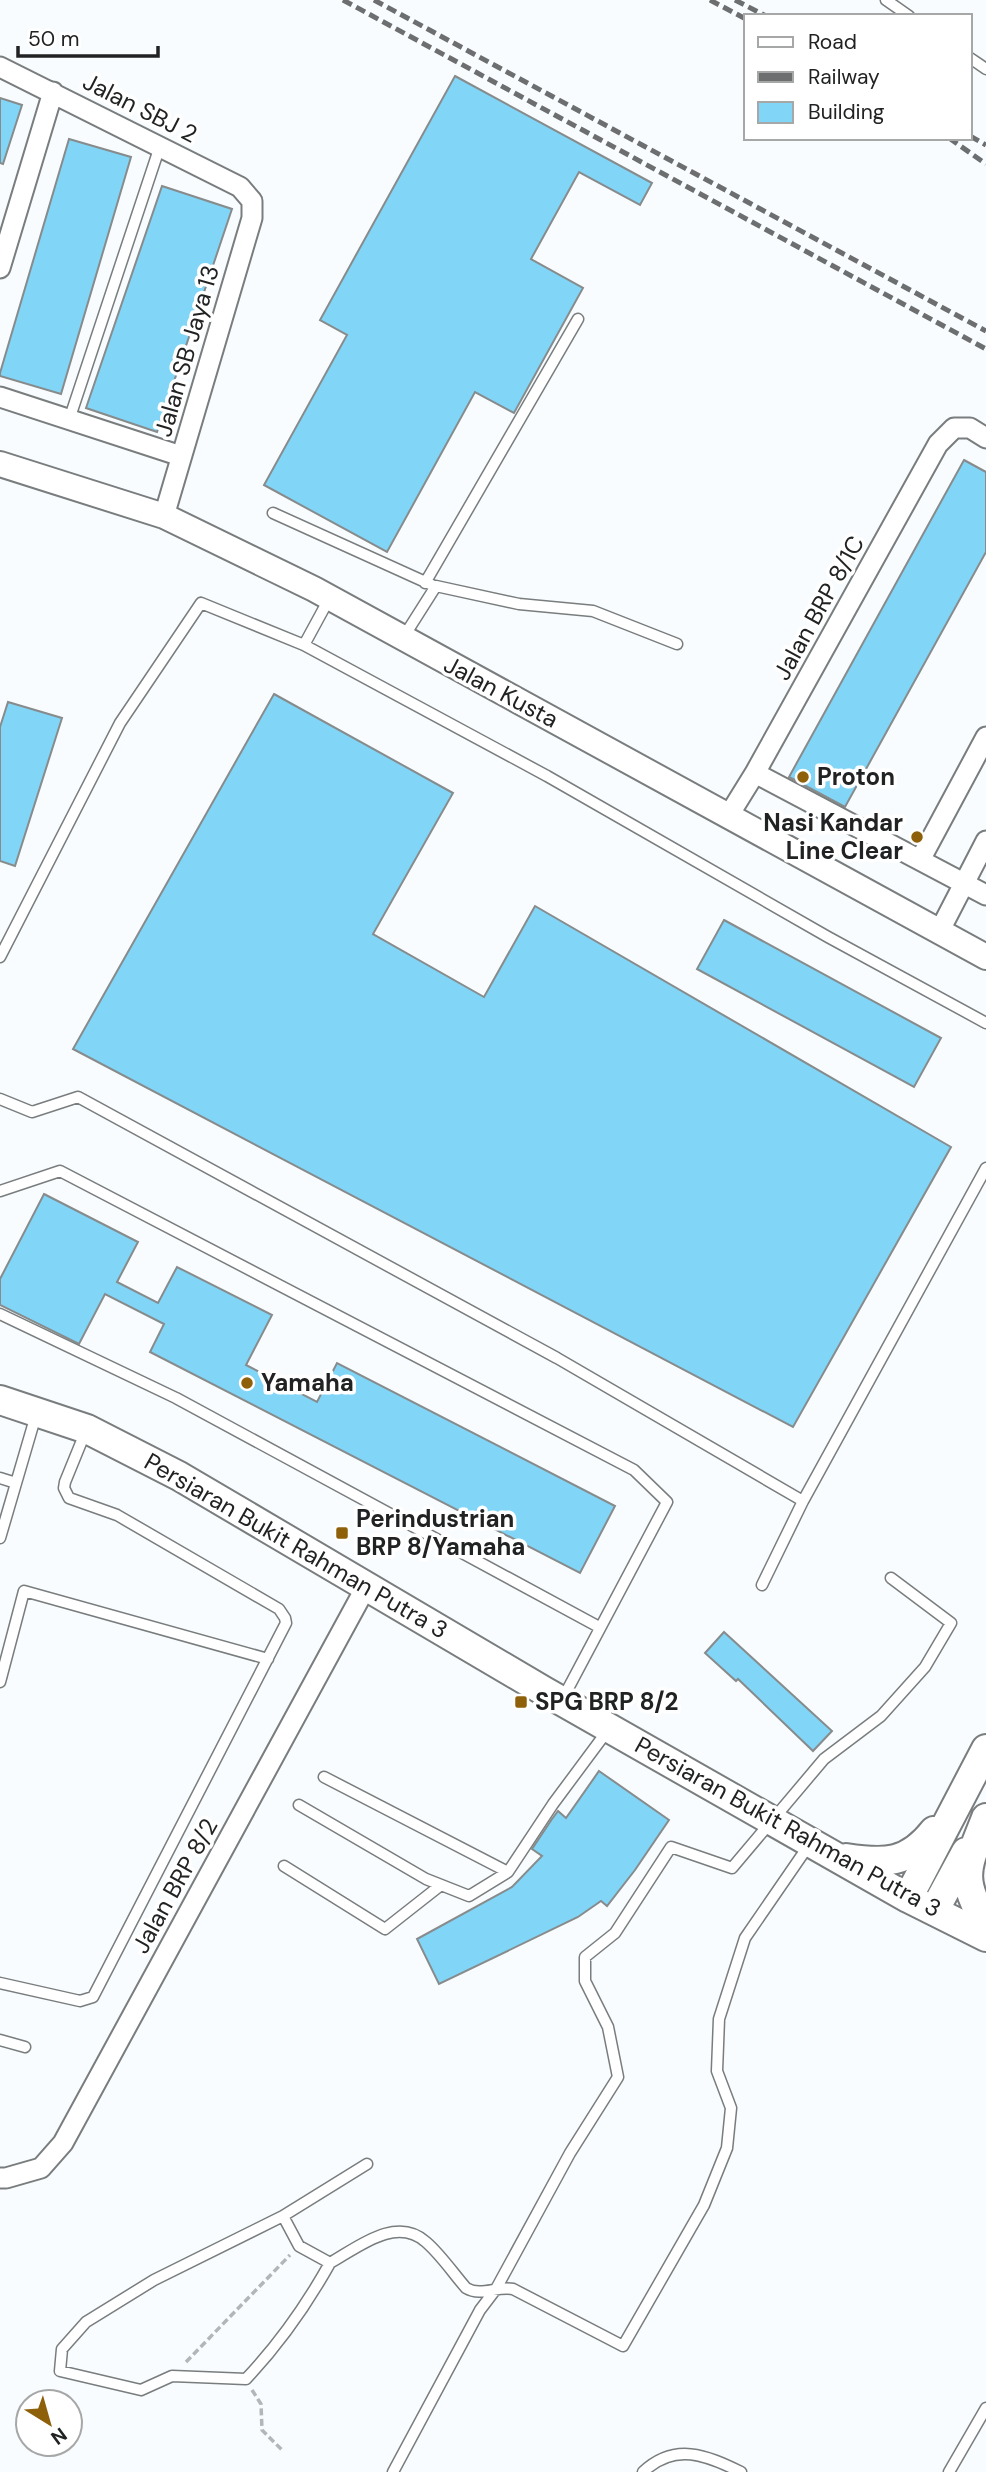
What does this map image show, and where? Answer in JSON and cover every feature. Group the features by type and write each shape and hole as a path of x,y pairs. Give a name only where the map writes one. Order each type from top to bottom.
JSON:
{"main road":[{"name":"Persiaran Bukit Rahman Putra 3","path":"0,1400 87,1429 179,1476 562,1701 908,1898 986,1937"},
{"path":"908,1898 986,1749"},
{"path":"836,1856 875,1863 902,1859 921,1847 955,1805"},
{"path":"934,1911 986,1817"},
{"path":"986,1817 969,1862 967,1880 972,1902 986,1923"}],"street":[{"name":"Jalan SBJ 2","path":"0,67 240,187 252,201"},
{"path":"0,268 53,92"},
{"name":"Jalan SB Jaya 13","path":"164,516 252,218 252,201"},
{"path":"0,397 181,456"},
{"name":"Jalan BRP 8/1C","path":"729,815 938,444 954,428 970,428 986,438"},
{"name":"Jalan Kusta","path":"0,464 164,516 330,598 986,957"},
{"path":"920,860 986,737"},
{"path":"755,773 986,895"},
{"path":"939,932 986,841"},
{"name":"Jalan BRP 8/2","path":"0,2178 41,2168 63,2143 366,1587"}],"lane":[{"path":"886,0 906,14"},
{"path":"69,419 160,146"},
{"path":"403,639 430,585 578,320"},
{"path":"273,513 430,585 519,604 593,611 677,645"},
{"path":"304,645 330,598"},
{"path":"0,957 120,723 201,603 304,645 547,776 828,937 986,1023"},
{"path":"0,1099 32,1112 78,1097 557,1358 803,1501"},
{"path":"762,1585 803,1501 986,1168"},
{"path":"0,1191 60,1171 634,1471 667,1502 562,1701"},
{"path":"0,1314 176,1398 599,1628"},
{"path":"0,1538 37,1411"},
{"path":"0,1983 80,2001 93,1997 285,1628 285,1618 279,1609 117,1515 69,1498 64,1488 65,1482 87,1429"},
{"path":"0,1478 16,1483"},
{"path":"393,2472 480,2310 496,2289 570,2153 618,2077 608,2027 585,1981 585,1957 615,1933 671,1847 732,1868 824,1759 881,1716 925,1667 951,1623 891,1578"},
{"path":"0,1682 24,1591 268,1659"},
{"path":"299,1805 426,1879 469,1896 508,1872 553,1804 610,1727"},
{"path":"324,1777 508,1872"},
{"path":"367,2164 283,2216 154,2280 86,2322 62,2349 60,2371 141,2390 172,2376 246,2379 275,2349 306,2307 330,2263 380,2235 400,2231 420,2237 428,2243 466,2288 481,2293 496,2289 513,2289 623,2346 704,2205 727,2148 731,2108 717,2071 719,2019 745,1938 811,1842"},
{"path":"284,1866 385,1930 441,1885"},
{"path":"0,2040 25,2047"},
{"path":"283,2216 299,2246 330,2263"},
{"path":"948,2472 986,2408"},
{"path":"643,2472 661,2458 685,2454 708,2456 740,2472"}],"path":[{"path":"172,2376 299,2246"},
{"path":"246,2379 261,2404 262,2430 283,2451"}],"building":[{"path":"455,76 652,183 640,205 579,172 531,259 583,288 514,413 475,392 387,552 264,485 347,335 320,320"},
{"path":"0,98 22,105 3,164 0,163"},
{"path":"69,139 131,157 61,394 0,376 0,373"},
{"path":"162,186 232,209 157,432 86,408"},
{"path":"964,460 986,472 986,552 845,807 789,777"},
{"path":"274,694 453,793 373,934 484,997 535,906 951,1147 793,1427 73,1049"},
{"path":"8,702 62,718 15,866 0,861 0,727"},
{"path":"724,920 941,1038 914,1087 697,969"},
{"name":"Yamaha","path":"44,1194 138,1242 117,1282 158,1303 177,1267 272,1315 246,1365 317,1402 337,1363 615,1506 580,1573 150,1352 164,1324 105,1294 79,1344 0,1305 0,1279"},
{"path":"724,1632 832,1731 813,1751 738,1679 736,1681 705,1653"},
{"path":"599,1771 669,1820 635,1870 607,1906 601,1901 578,1917 439,1984 417,1939 512,1887 542,1856 532,1849 558,1811 566,1818"}],"railway":[{"path":"343,0 986,349"},
{"path":"374,0 986,331"},
{"path":"710,0 744,18"},
{"path":"735,0 762,14"},
{"path":"972,137 986,145"},
{"path":"952,140 986,164"}],"place":[{"name":"Proton","path":"803,777"},
{"name":"Nasi Kandar Line Clear","path":"917,837"},
{"name":"Yamaha","path":"247,1383"},
{"name":"Perindustrian BRP 8/Yamaha","path":"342,1533"},
{"name":"SPG BRP 8/2","path":"521,1702"}]}
